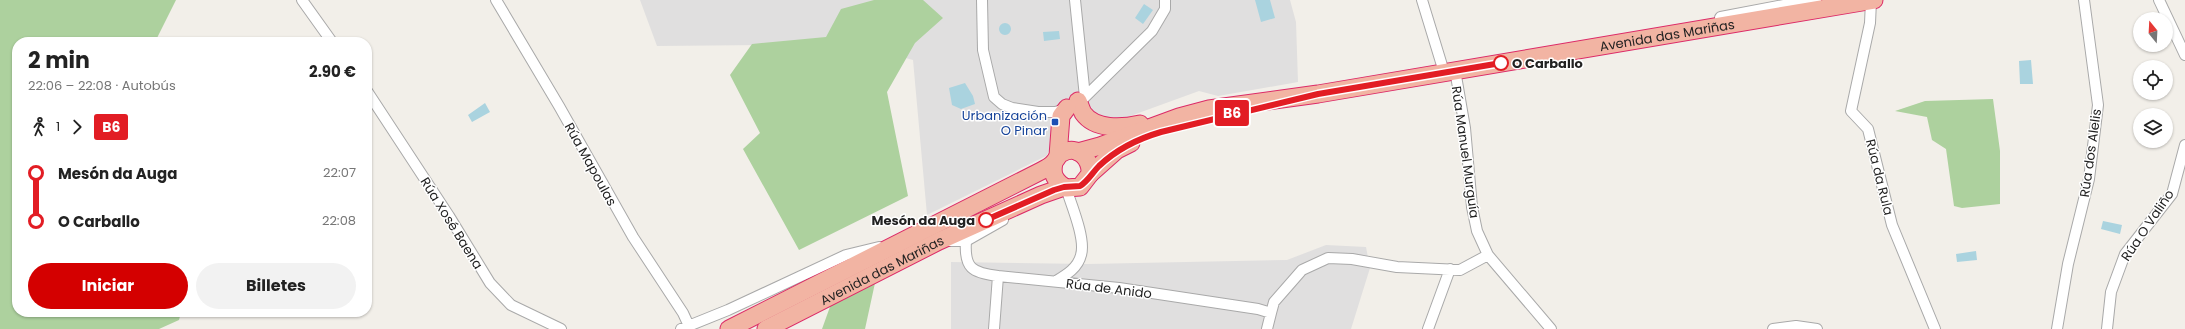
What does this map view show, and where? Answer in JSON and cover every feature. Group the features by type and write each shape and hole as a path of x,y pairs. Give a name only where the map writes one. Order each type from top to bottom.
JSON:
{"highway":[{"name":"Avenida das Mariñas","path":"1077,152 1118,140 1179,117 1229,106 1318,94 1873,0"},
{"name":"Avenida das Mariñas","path":"1090,174 1117,150 1150,135 1318,94"},
{"path":"1078,105 1094,121 1110,128 1179,117"},
{"path":"1077,152 1070,139 1070,133 1078,105"},
{"path":"1056,160 1067,151 1083,154 1089,163 1090,174 1080,186 1065,188 1056,180 1053,169 1056,160 1062,116 1078,105"},
{"name":"Avenida das Mariñas","path":"729,329 1041,171 1056,160"},
{"name":"Avenida das Mariñas","path":"766,329 938,241 1020,204 1065,188"}],"street":[{"path":"302,0 328,37"},
{"name":"Rúa Mapoulas","path":"496,0 559,106 632,237 684,313 685,327"},
{"path":"982,0 983,50 994,97 1002,104 1026,110 1056,112 1078,105 1152,31 1164,9 1165,0"},
{"path":"1075,0 1078,105"},
{"name":"Rúa Manuel Murguía","path":"1422,0 1450,71 1465,128 1472,207 1477,231 1488,255 1551,329"},
{"path":"1686,31 1723,17 1814,0"},
{"name":"Rúa da Rula","path":"1873,0 1870,23 1851,111 1868,129 1892,225 1935,329"},
{"name":"Rúa dos Alelis","path":"2057,329 2068,264 2089,179 2098,105 2084,0"},
{"path":"2159,0 2185,55"},
{"name":"Rúa Xosé Baena","path":"372,99 449,216 490,283 511,305 561,329"},
{"name":"Rúa O Valiño","path":"2106,329 2111,292 2125,254 2172,194 2185,145"},
{"path":"1056,282 1071,272 1082,255 1080,234 1065,188"},
{"path":"938,241 966,241 1007,218 1020,204"},
{"name":"Avenida das Mariñas","path":"685,327 728,310 846,255 911,238"},
{"name":"Rúa de Anido","path":"966,241 965,257 969,266 985,274 1119,288 1258,309 1271,313"},
{"path":"1267,329 1274,302 1302,270 1328,258 1352,259 1397,268 1460,270 1488,255"},
{"path":"1428,329 1450,269"},
{"path":"994,329 998,276"},
{"path":"1773,329 1796,326 1817,329"}],"shaded area":[{"name":"Urbanización O Pinar","path":"640,0 1290,0 1296,22 1298,82 1218,96 1199,91 1122,119 1072,116 1046,156 927,215 913,60 854,44 657,46"},
{"path":"1326,245 1366,247 1370,268 1351,329 951,329 951,262 1088,264 1287,260"}],"green space":[{"path":"0,0 176,0 158,37 12,37 12,317 180,317 179,320 159,329 0,329"},
{"path":"874,0 923,0 943,18 915,43 887,92 908,196 799,250 743,149 760,133 730,75 752,44 826,37 841,9"},
{"path":"1993,99 2000,151 2000,204 1962,208 1954,206 1946,149 1932,140 1927,117 1895,111 1925,101"},
{"path":"875,283 865,329 822,329 831,304"}],"water":[{"path":"1255,0 1270,0 1275,18 1261,22"},
{"path":"1144,4 1153,10 1143,24 1135,18"},
{"path":"1003,23 1007,23 1011,29 1007,35 1003,35 999,31 999,27"},
{"path":"1059,31 1060,39 1044,41 1043,32"},
{"path":"2031,60 2033,84 2020,84 2019,61"},
{"path":"965,83 973,96 975,104 961,109 952,105 949,88"},
{"path":"485,103 490,112 472,122 468,115"},
{"path":"2103,221 2122,225 2120,234 2101,229"},
{"path":"1976,251 1977,260 1957,262 1956,254"}],"bus line":[{"name":"B6","path":"986,220 1054,190 1064,187 1075,188 1080,186 1088,179 1090,174 1117,150 1150,135 1235,113 1318,94 1501,63"}],"place":[{"name":"O Carballo","path":"1501,63"},
{"name":"Urbanización O Pinar","path":"1055,122"},
{"name":"Mesón da Auga","path":"986,220"}]}
